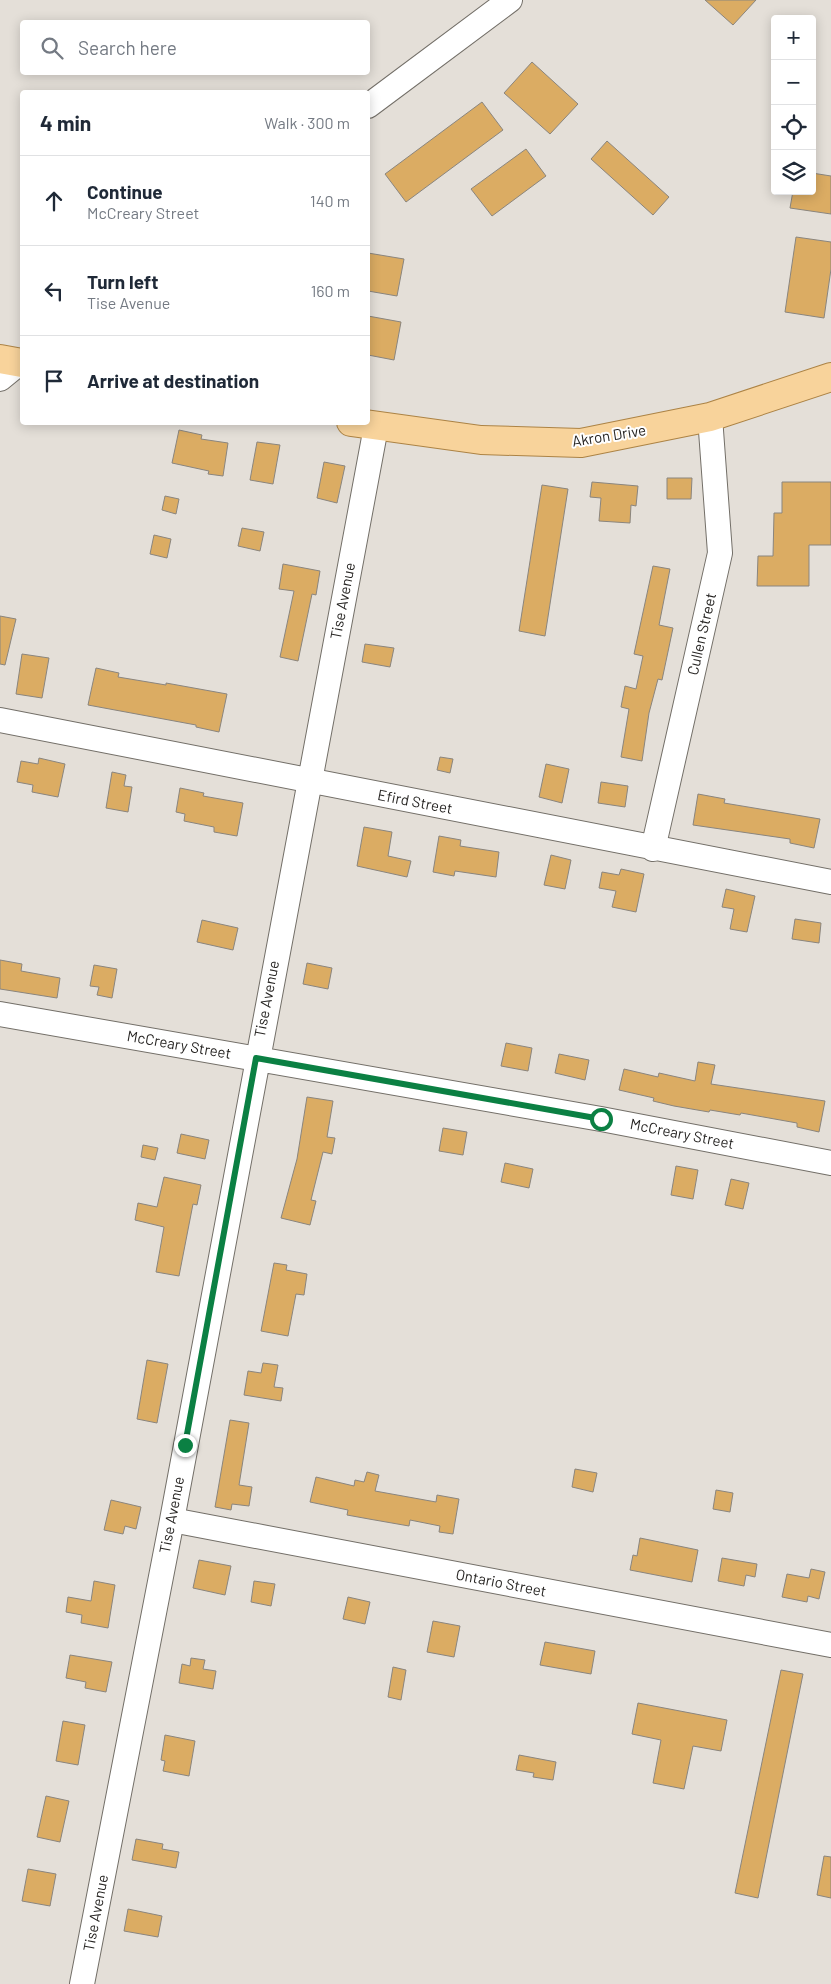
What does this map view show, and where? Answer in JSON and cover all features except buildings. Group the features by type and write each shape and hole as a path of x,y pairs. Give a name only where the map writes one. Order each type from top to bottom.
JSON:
{"main road":[{"name":"Akron Drive","path":"363,425 480,440 581,443 710,417 831,378"}],"street":[{"path":"370,105 510,0"},
{"name":"Cullen Street","path":"652,849 720,553 710,417"},
{"name":"Tise Avenue","path":"82,1984 172,1520 308,781 363,425"},
{"name":"Efird Street","path":"0,720 652,849 831,882"},
{"name":"McCreary Street","path":"0,1014 601,1119 831,1163"},
{"name":"Ontario Street","path":"172,1520 831,1646"}],"route":[{"path":"185,1445 256,1058 601,1119"}]}
